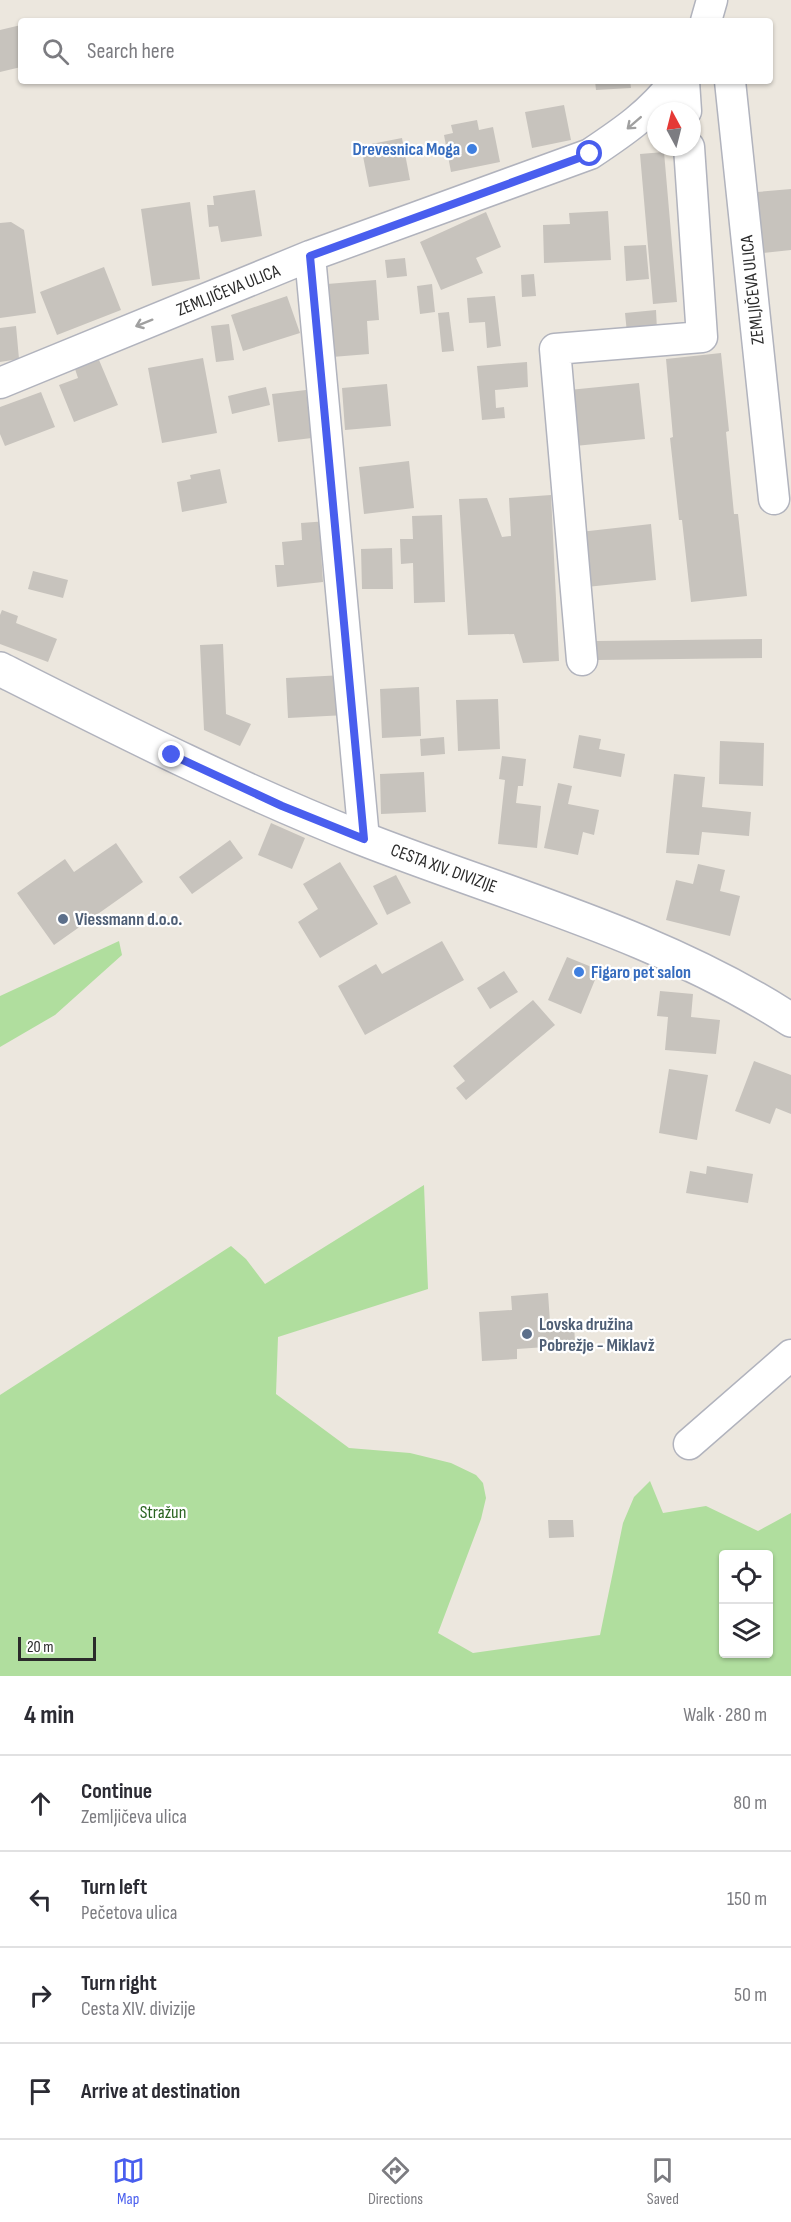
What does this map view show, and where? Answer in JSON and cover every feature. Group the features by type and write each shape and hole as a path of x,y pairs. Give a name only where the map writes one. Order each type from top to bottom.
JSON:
{"street":[{"path":"707,18 712,0"},
{"name":"ZEMLJIČEVA ULICA","path":"0,383 310,256 590,154 631,128 673,84"},
{"path":"684,84 685,102"},
{"name":"ZEMLJIČEVA ULICA","path":"730,84 774,499"},
{"path":"582,660 555,348 702,337 690,156"},
{"path":"310,256 364,839"},
{"name":"CESTA XIV. DIVIZIJE","path":"0,669 182,760 282,806 644,944 719,978 791,1020"},
{"path":"688,1444 791,1355"}],"green space":[{"path":"119,941 122,955 55,1015 0,1047 0,996"},
{"name":"Stražun","path":"424,1185 428,1289 278,1337 276,1394 349,1448 410,1453 451,1463 476,1475 483,1483 486,1498 481,1519 438,1633 473,1653 600,1635 623,1523 634,1497 650,1481 663,1513 706,1506 758,1531 791,1513 791,1676 0,1676 0,1395 231,1246 246,1259 265,1284"}],"building":[{"path":"18,26 18,68 0,72 0,30"},
{"path":"595,84 630,84 631,88 596,90"},
{"path":"564,105 571,140 532,148 525,112"},
{"name":"Drevesnica Moga","path":"477,120 479,130 493,127 500,162 451,172 444,135 453,133 451,125"},
{"path":"402,138 410,180 369,187 361,146"},
{"path":"640,154 664,156 677,302 653,304"},
{"path":"791,189 791,250 763,253 757,192"},
{"path":"255,190 262,236 221,242 218,226 209,227 207,205 214,205 213,196"},
{"path":"190,202 200,279 152,286 141,209"},
{"path":"608,211 611,260 544,263 543,225 570,224 569,213"},
{"path":"486,212 501,247 476,258 483,273 441,290 420,242"},
{"path":"11,222 24,230 36,313 0,318 0,223"},
{"path":"646,245 649,279 626,281 624,246"},
{"path":"405,258 407,276 387,278 385,260"},
{"path":"104,267 121,310 57,335 40,292"},
{"path":"534,274 536,296 522,297 521,275"},
{"path":"376,280 379,320 367,321 369,354 332,357 327,284"},
{"path":"432,284 435,312 420,314 417,286"},
{"path":"287,296 300,333 243,351 231,315"},
{"path":"495,296 501,346 487,348 485,322 469,323 467,298"},
{"path":"656,310 657,330 627,333 625,313"},
{"path":"449,312 454,351 442,352 438,313"},
{"path":"229,324 234,360 216,362 211,326"},
{"path":"16,326 19,359 0,362 0,328"},
{"path":"721,353 734,514 738,514 747,596 691,602 670,438 673,437 666,359"},
{"path":"203,358 217,433 162,443 148,368"},
{"path":"99,360 118,405 74,422 59,385 78,378 75,369"},
{"path":"527,362 528,387 495,390 496,408 504,407 505,418 482,420 477,366"},
{"path":"639,383 645,439 575,446 569,390"},
{"path":"387,384 391,426 345,430 342,388"},
{"path":"266,387 270,405 232,414 228,396"},
{"path":"306,390 312,438 278,442 272,394"},
{"path":"41,392 55,427 5,446 0,434 0,407"},
{"path":"409,461 414,508 364,514 359,467"},
{"path":"220,469 227,503 182,512 177,482 191,479 190,475"},
{"path":"551,495 559,661 523,663 514,634 468,635 459,499 487,498 502,537 511,536 509,498"},
{"path":"442,515 445,602 414,603 413,563 401,564 400,539 413,539 412,516"},
{"path":"328,521 331,551 321,552 323,582 277,587 275,565 284,565 282,542 302,540 301,523"},
{"path":"651,524 656,580 586,587 580,532"},
{"path":"392,548 393,589 362,589 361,549"},
{"path":"33,571 68,580 63,598 28,589"},
{"path":"2,610 18,616 16,623 57,639 48,662 0,644"},
{"path":"762,639 762,658 596,660 596,641"},
{"path":"223,644 226,714 251,724 240,746 204,730 200,645"},
{"path":"344,675 346,715 288,718 286,678"},
{"path":"419,687 421,736 382,738 380,689"},
{"path":"498,699 500,749 458,751 456,700"},
{"path":"579,735 601,739 599,749 625,754 621,777 573,768"},
{"path":"444,737 445,754 421,756 420,739"},
{"path":"720,741 764,743 763,786 719,784"},
{"path":"502,756 526,759 523,786 518,786 516,803 541,806 537,848 498,844 505,780 499,779"},
{"path":"424,772 426,812 381,814 380,774"},
{"path":"674,774 705,777 702,807 751,812 749,836 702,832 699,855 666,853"},
{"path":"558,783 572,786 568,804 599,810 594,835 583,832 578,855 544,848"},
{"path":"271,823 305,838 292,869 258,855"},
{"path":"230,840 243,858 192,894 179,877"},
{"name":"Viessmann d.o.o.","path":"116,843 143,882 54,945 17,893 65,859 74,872"},
{"path":"340,862 378,924 320,958 298,922 318,909 303,884"},
{"path":"698,864 725,870 720,891 740,896 730,936 666,920 676,880 693,884"},
{"path":"396,875 411,903 387,915 373,886"},
{"path":"442,941 464,980 365,1035 338,986 376,964 382,974"},
{"path":"567,957 599,970 581,1014 548,1000"},
{"path":"504,971 518,992 490,1009 477,988"},
{"path":"660,991 693,994 691,1017 720,1020 716,1054 665,1050 668,1017 657,1016"},
{"path":"533,1000 555,1025 466,1100 456,1088 465,1081 453,1066"},
{"path":"754,1061 791,1075 791,1114 776,1108 770,1124 735,1111"},
{"path":"669,1069 708,1075 697,1140 659,1133"},
{"path":"707,1166 753,1174 748,1203 686,1193 690,1171 706,1174"},
{"name":"Lovska družina Pobrežje - Miklavž","path":"548,1293 550,1322 574,1321 575,1345 517,1349 517,1359 482,1361 479,1312 512,1310 511,1296"},
{"path":"548,1520 573,1520 574,1537 549,1538"}],"place":[{"name":"Drevesnica Moga","path":"472,149"},
{"name":"Viessmann d.o.o.","path":"63,919"},
{"name":"Figaro pet salon","path":"579,972"},
{"name":"Lovska družina Pobrežje - Miklavž","path":"527,1334"}],"route":[{"path":"172,755 282,806 364,839 310,256 590,154"}]}
